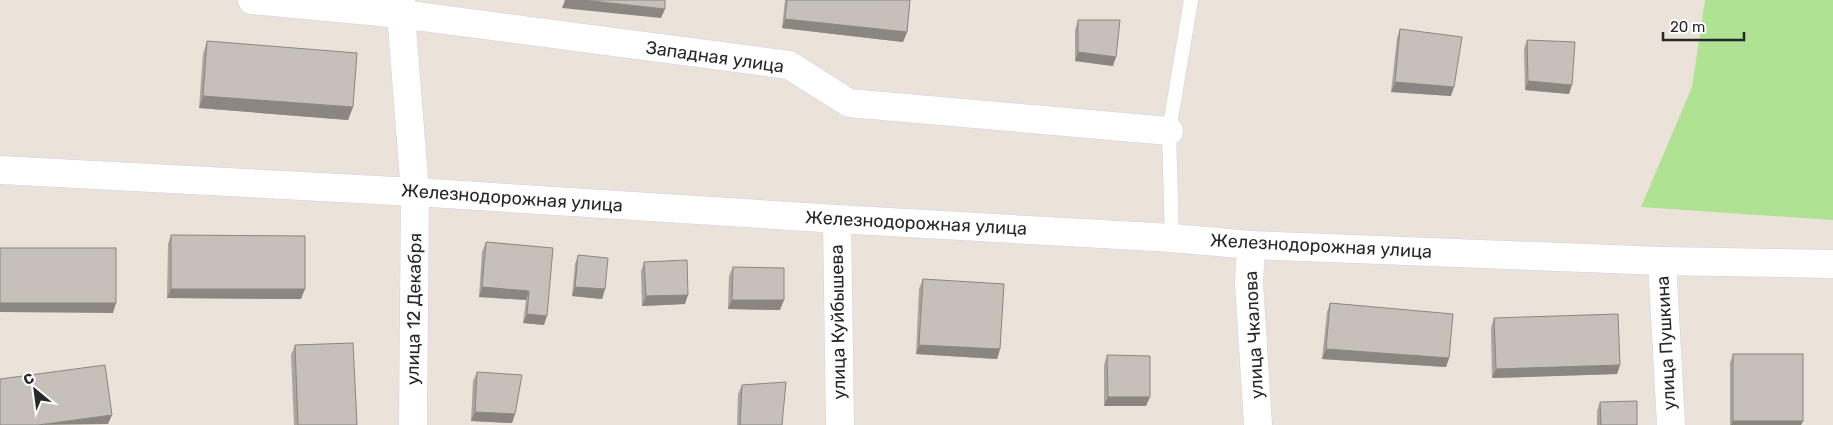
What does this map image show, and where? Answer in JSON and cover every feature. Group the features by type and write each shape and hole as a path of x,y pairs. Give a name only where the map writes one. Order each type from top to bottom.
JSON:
{"street":[{"name":"Западная улица","path":"252,0 401,7 789,66 849,103 1170,131"},
{"name":"улица 12 Декабря","path":"401,7 415,192 412,425"},
{"name":"Железнодорожная улица","path":"0,170 415,192 1172,238 1251,245 1662,261 1833,264"},
{"name":"улица Куйбышева","path":"837,219 840,425"},
{"name":"улица Чкалова","path":"1251,245 1250,284 1258,425"},
{"name":"улица Пушкина","path":"1662,261 1671,425"}],"lane":[{"path":"1172,238 1170,131 1191,0"}],"green space":[{"path":"1705,0 1833,0 1833,220 1641,207 1692,87"}],"building":[{"path":"583,0 665,0 665,9"},
{"path":"787,0 910,0 907,32 785,19"},
{"path":"1078,20 1120,20 1116,57 1078,52"},
{"path":"1400,29 1462,37 1454,87 1395,82"},
{"path":"1527,40 1575,42 1572,85 1528,81"},
{"path":"207,41 357,53 353,107 203,96"},
{"path":"171,235 305,236 305,289 171,289"},
{"path":"486,242 553,248 547,316 527,314 529,291 482,287"},
{"path":"0,248 116,248 116,303 0,303"},
{"path":"578,255 608,258 605,289 575,287"},
{"path":"687,260 688,295 646,296 644,262"},
{"path":"733,267 784,268 784,300 732,300"},
{"path":"923,279 1004,284 1000,349 919,345"},
{"path":"1330,303 1453,314 1449,358 1326,349"},
{"path":"1618,314 1620,365 1496,369 1494,318"},
{"path":"353,343 357,425 298,425 295,345"},
{"path":"1733,354 1803,354 1803,421 1733,421"},
{"path":"1107,355 1150,356 1150,397 1108,397"},
{"path":"105,365 112,415 38,425 0,425 0,379"},
{"path":"477,372 522,375 515,414 475,412"},
{"path":"786,382 782,425 740,425 742,385"},
{"path":"1637,401 1637,425 1601,425 1600,402"}]}
